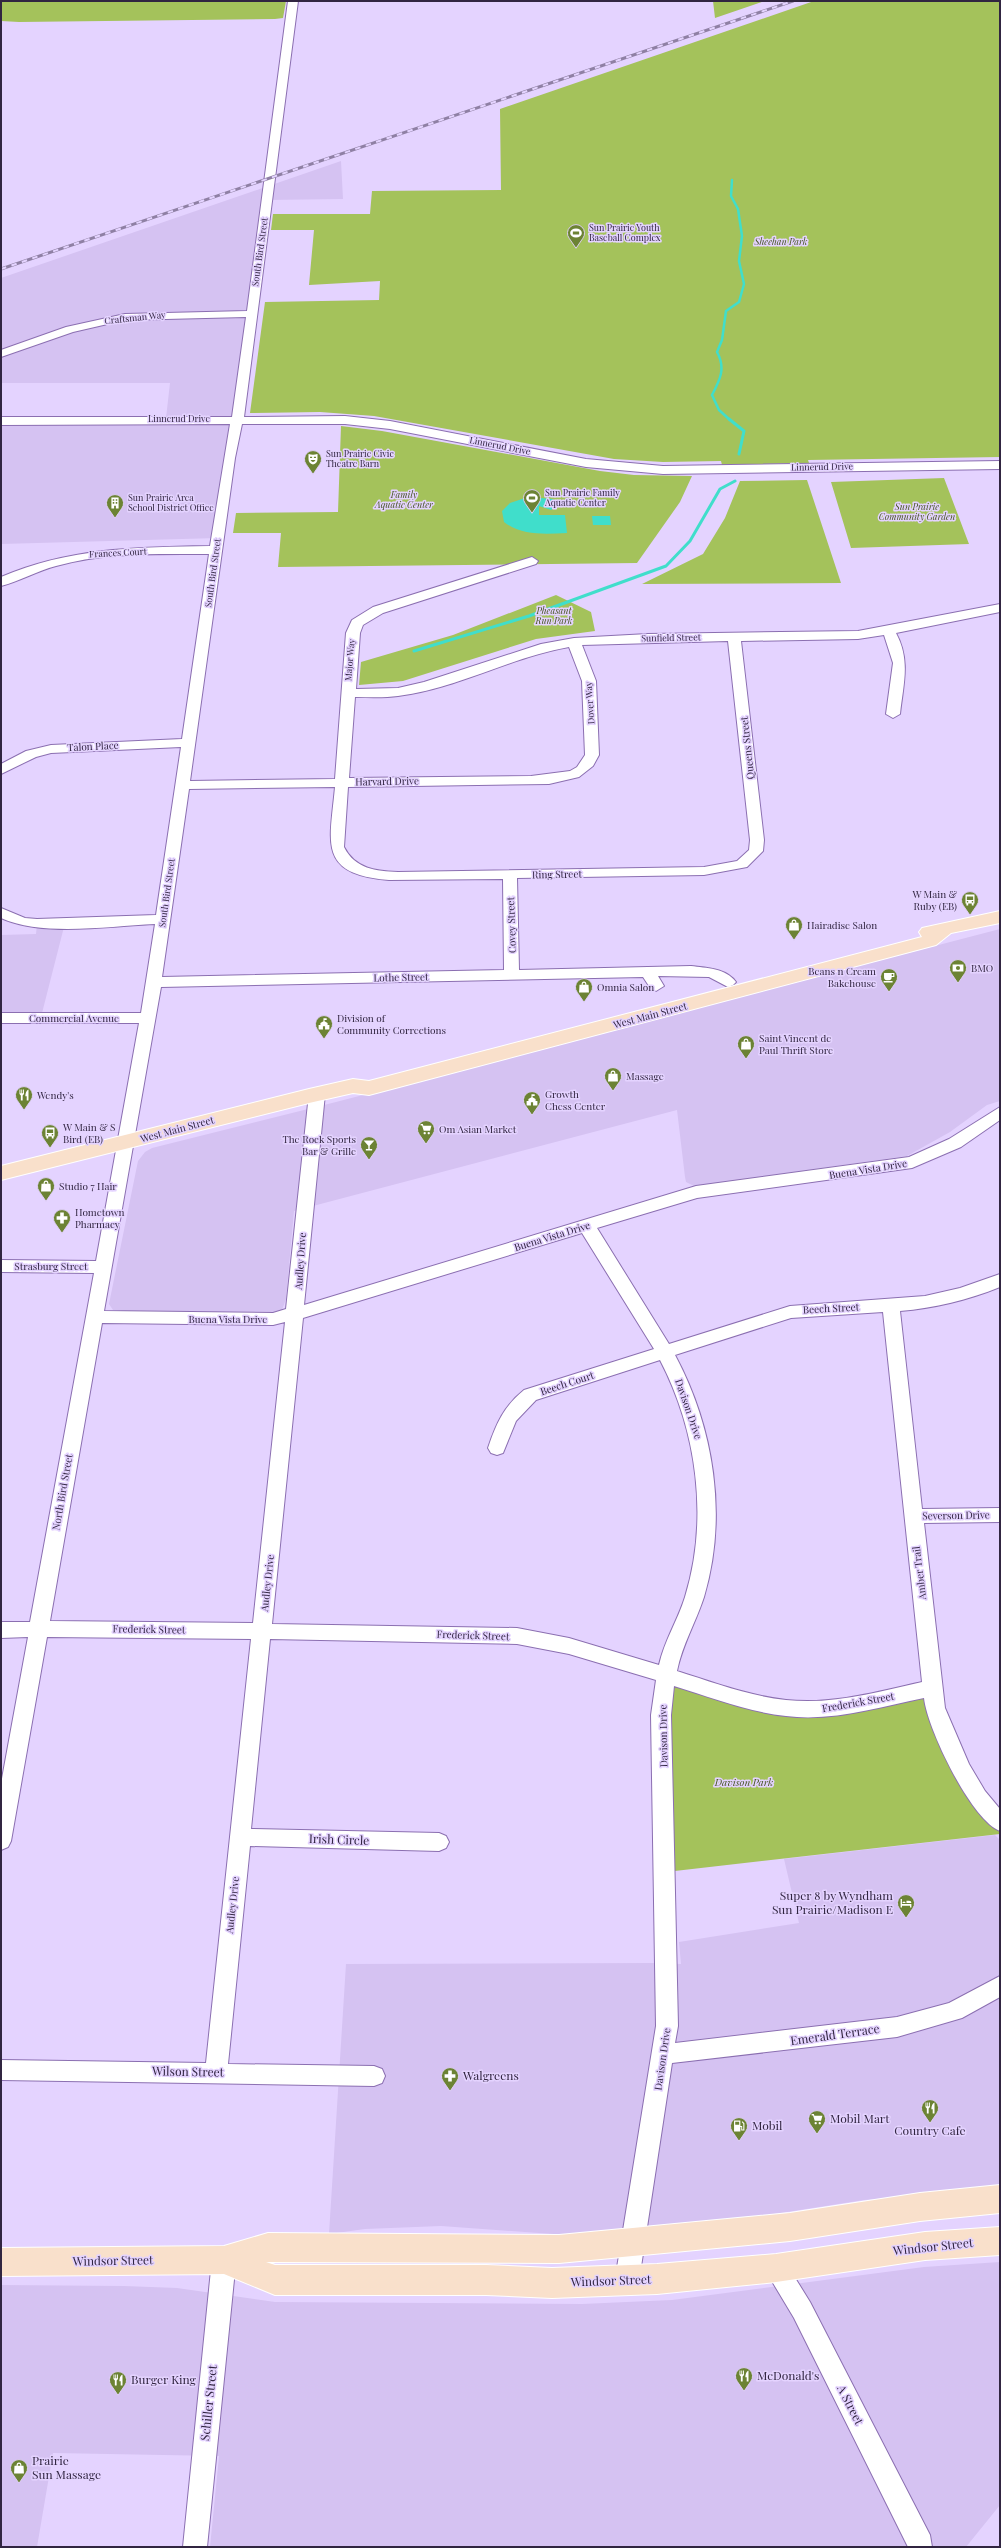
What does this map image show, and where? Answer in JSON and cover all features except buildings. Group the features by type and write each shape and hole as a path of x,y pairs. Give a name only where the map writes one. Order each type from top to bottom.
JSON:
{"main road":[{"name":"West Main Street","path":"353,1086 361,1078 406,1066 921,933 943,931 1000,916"},
{"name":"West Main Street","path":"1,1173 124,1143 162,1130 353,1086 368,1088 578,1034 923,942 943,931"},
{"name":"Windsor Street","path":"7,2262 224,2260 268,2248 559,2248 790,2227 920,2208 1000,2199"},
{"name":"Windsor Street","path":"224,2260 275,2280 486,2280 552,2283 627,2280 776,2268 925,2246 1000,2241"}],"street":[{"name":"South Bird Street","path":"124,1143 154,982 164,919 251,314 293,1"},
{"name":"Craftsman Way","path":"1,354 70,329 114,319 158,315 251,314"},
{"name":"Linnerud Drive","path":"1,421 312,419 367,422 586,463 663,470 1000,464"},
{"name":"Frances Court","path":"1,582 59,560 91,553 216,550"},
{"name":"Major Way","path":"361,872 343,862 337,847 352,633 357,623 365,616 532,561"},
{"name":"Sunfield Street","path":"347,693 398,692 420,687 546,647 574,642 624,639 858,635 888,632 1000,608"},
{"path":"888,632 896,646 901,664 893,714"},
{"name":"Queens Street","path":"734,637 757,840 756,851 750,858"},
{"name":"Dover Way","path":"574,642 589,681 592,755 587,765"},
{"name":"Talon Place","path":"1,770 31,754 51,749 189,743"},
{"name":"Harvard Drive","path":"183,785 560,778 575,775 587,765"},
{"name":"Ring Street","path":"361,872 390,876 704,871 736,867 750,858"},
{"name":"Covey Street","path":"510,875 512,976"},
{"path":"1,913 22,922 37,924 164,919"},
{"name":"Lothe Street","path":"154,982 708,971 718,975 728,982"},
{"path":"648,972 656,986"},
{"name":"Commercial Avenue","path":"1,1018 147,1018"},
{"name":"Audley Drive","path":"216,2073 296,1313 304,1214 318,1094"},
{"name":"Buena Vista Drive","path":"93,1317 273,1320 696,1192 912,1162 955,1143 1000,1112"},
{"name":"North Bird Street","path":"2,1832 124,1143"},
{"name":"Davison Drive","path":"585,1226 596,1240 665,1351 684,1389 696,1425 705,1465 707,1496 706,1531 697,1589 671,1655 666,1677 662,1715 667,2026 627,2280"},
{"name":"Strasburg Street","path":"1,1266 102,1267"},
{"name":"Beech Street","path":"665,1351 790,1312 817,1308 890,1306 931,1302 999,1283"},
{"name":"Amber Trail","path":"890,1306 935,1708 956,1758 971,1785 1000,1822"},
{"name":"Beech Court","path":"497,1448 505,1423 514,1407 530,1395 665,1351"},
{"name":"Severson Drive","path":"913,1516 1000,1514"},
{"name":"Frederick Street","path":"1,1630 38,1629 516,1636 544,1639 586,1650 666,1677 761,1703 793,1709 823,1709 932,1688"},
{"name":"Irish Circle","path":"240,1837 439,1842"},
{"name":"Emerald Terrace","path":"662,2054 724,2049 897,2027 954,2011 1000,1986"},
{"name":"Wilson Street","path":"1,2070 374,2076"},
{"name":"Schiller Street","path":"195,2547 224,2260"},
{"name":"A Street","path":"776,2268 802,2310 920,2546"}],"shaded area":[{"path":"341,161 343,199 267,200 218,538 1,544 1,421 166,418 170,383 1,383 1,278"},
{"path":"528,497 552,499 562,503 551,510 539,506 539,515 565,515 567,533 542,534 526,532 511,527 504,522 502,511 510,503"},
{"path":"592,516 610,516 611,525 593,525"},
{"path":"65,923 41,1017 1,1018 1,935 36,934 37,924"},
{"path":"1000,929 1000,1101 987,1105 950,1132 907,1156 694,1186 686,1182 677,1110 294,1211 286,1299 282,1310 276,1312 122,1311 113,1310 109,1304 138,1161 145,1152 152,1148 336,1102"},
{"path":"995,1835 1000,1840 1000,2189 864,2200 768,2215 580,2236 441,2226 365,2229 329,2234 346,1964 681,1964 679,1942 799,1923 784,1859"},
{"path":"1000,2262 1000,2505 966,2547 210,2547 219,2456 53,2453 37,2547 1,2547 1,2285 177,2288 275,2302 582,2304 672,2300 924,2267"}],"green space":[{"path":"1,1 286,1 283,18 275,19 19,22 1,21"},
{"path":"713,1 765,1 715,18"},
{"name":"Sheehan Park","path":"814,1 1000,1 1000,457 808,460 809,463 722,465 721,461 663,462 614,459 374,416 320,412 250,413 265,302 379,300 380,281 309,285 314,230 271,230 273,214 370,214 372,191 501,190 500,109"},
{"name":"Family Aquatic Center","path":"341,426 382,431 600,471 634,475 692,476 680,502 637,563 278,567 281,533 233,533 236,513 338,512"},
{"name":"Sun Prairie Community Garden","path":"944,478 969,544 851,548 831,482"},
{"path":"807,480 841,583 642,584 703,554 725,518 740,481"},
{"name":"Pheasant Run Park","path":"556,595 591,612 595,631 536,639 403,681 359,685 361,662 453,635"},
{"name":"Davison Park","path":"665,1677 793,1709 933,1688 935,1708 1000,1822 1000,1834 666,1872"}],"waterway":[{"path":"730,420 719,410 712,395 721,374 721,363 717,352 722,340 726,311 739,302 744,284 739,261 742,236 738,209 731,196 732,180"},
{"path":"729,419 744,431 739,454"},
{"path":"414,651 529,616 666,566 690,541 720,489 735,481"}],"railway":[{"path":"1,269 793,1"}],"place":[{"name":"Sun Prairie Youth Baseball Complex","path":"576,248"},
{"name":"Sun Prairie Civic Theatre Barn","path":"313,474"},
{"name":"Sun Prairie Family Aquatic Center","path":"532,513"},
{"name":"Sun Prairie Area School District Office","path":"115,518"},
{"name":"W Main & Ruby (EB)","path":"970,915"},
{"name":"Hairadise Salon","path":"794,940"},
{"name":"BMO","path":"958,983"},
{"name":"Beans n Cream Bakehouse","path":"889,992"},
{"name":"Omnia Salon","path":"584,1002"},
{"name":"Division of Community Corrections","path":"324,1039"},
{"name":"Saint Vincent de Paul Thrift Store","path":"746,1059"},
{"name":"Massage","path":"613,1091"},
{"name":"Wendy's","path":"24,1110"},
{"name":"Growth Chess Center","path":"532,1115"},
{"name":"Om Asian Market","path":"426,1144"},
{"name":"W Main & S Bird (EB)","path":"50,1148"},
{"name":"The Rock Sports Bar & Grille","path":"369,1160"},
{"name":"Studio 7 Hair","path":"46,1201"},
{"name":"Hometown Pharmacy","path":"62,1233"},
{"name":"Super 8 by Wyndham Sun Prairie/Madison E","path":"906,1918"},
{"name":"Walgreens","path":"450,2091"},
{"name":"Country Cafe","path":"930,2123"},
{"name":"Mobil Mart","path":"817,2134"},
{"name":"Mobil","path":"739,2141"},
{"name":"McDonald's","path":"744,2391"},
{"name":"Burger King","path":"118,2395"},
{"name":"Prairie Sun Massage","path":"19,2483"}]}
